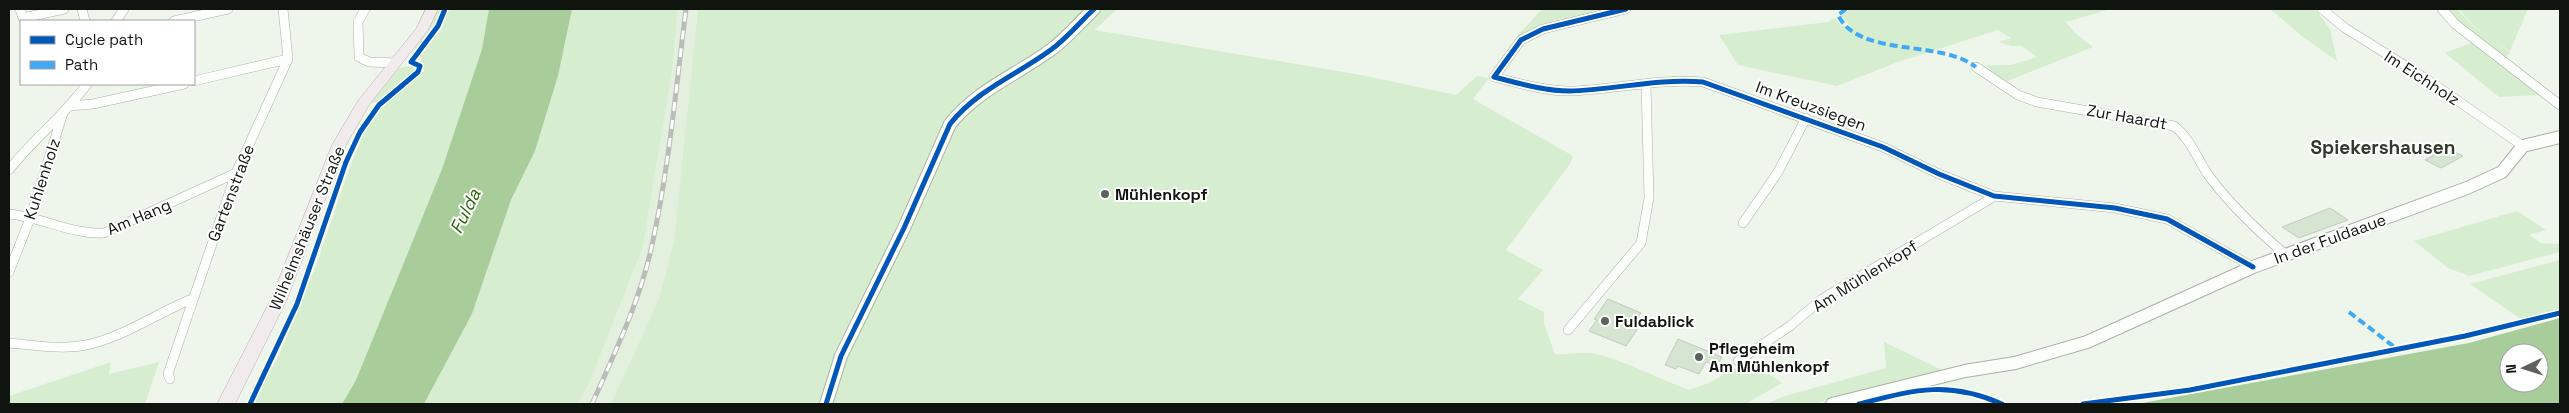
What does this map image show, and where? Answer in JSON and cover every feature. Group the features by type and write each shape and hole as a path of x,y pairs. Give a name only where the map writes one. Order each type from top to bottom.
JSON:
{"main road":[{"name":"Wilhelmshäuser Straße","path":"226,404 279,299 339,145 363,104 422,30 432,9"}],"street":[{"path":"20,9 21,17 28,18 64,9"},
{"path":"117,20 124,9"},
{"path":"178,20 228,9"},
{"path":"195,81 288,59 283,9"},
{"path":"826,404 841,356 904,228 950,124 961,109 974,98 1052,48 1094,9"},
{"name":"Im Kreuzsiegen","path":"1626,9 1543,29 1521,40 1494,77 1547,89 1569,91 1682,80 1703,82 1883,146 1939,174 1995,196 2115,208 2167,219 2253,267"},
{"name":"Im Eichholz","path":"2322,9 2345,28 2425,78 2523,146"},
{"path":"2442,9 2455,24 2560,105"},
{"path":"361,10 358,22 359,57 369,62 396,63"},
{"name":"Gartenstraße","path":"170,378 168,374 192,299 236,173 288,59"},
{"name":"Zur Haardt","path":"1976,67 2018,95 2038,102 2167,123 2178,127 2209,177 2269,242 2287,256"},
{"path":"1568,330 1641,243 1649,198 1646,84"},
{"path":"9,170 24,150 66,110 86,85"},
{"path":"66,110 179,85"},
{"name":"Kuhlenholz","path":"9,272 31,216 66,110"},
{"path":"1743,223 1772,184 1790,155 1806,118"},
{"path":"2523,146 2560,136"},
{"name":"In der Fuldaaue","path":"1832,404 1965,371 2015,363 2087,342 2253,267 2467,188 2502,172 2523,146"},
{"name":"Am Hang","path":"9,214 31,216 87,234 104,233 236,173"},
{"name":"Am Mühlenkopf","path":"1738,361 1790,326 1822,299 1995,196"},
{"path":"9,343 75,347 94,344 192,299"}],"shaded area":[{"path":"438,9 489,9 482,49 442,169 356,380 342,404 252,404 279,355 317,263 349,169 371,116 384,101 424,71 420,56 424,51 411,54"},
{"path":"572,9 678,9 672,71 643,246 591,379 578,404 424,404 472,314 511,200 535,151 558,76"},
{"path":"678,9 698,9 674,241 659,299 611,404 578,404 591,379 643,246 672,71"},
{"path":"698,9 1117,9 1095,30 1361,75 1456,95 1477,76 1489,78 1473,99 1573,156 1570,164 1506,250 1543,270 1518,299 1544,312 1544,324 1555,354 1597,354 1689,390 1709,383 1749,360 1782,383 1745,404 611,404 659,299 674,241"},
{"path":"1542,9 1615,9 1520,37 1517,36"},
{"path":"1850,9 2111,9 2066,22 2076,34 2093,47 2005,82 1994,76 1987,65 2011,65 2037,57 2022,46 2011,46 1999,42 2011,38 1998,30 1898,62 1837,86 1738,65 1719,35 1828,22 1835,18 1841,26 1850,26 1841,16"},
{"path":"2270,9 2315,9 2330,29 2337,61 2303,37"},
{"path":"2448,9 2457,9 2473,26 2510,52 2506,58 2462,25"},
{"path":"2459,9 2528,9 2510,51 2474,26"},
{"path":"2473,42 2540,95 2499,97 2445,53"},
{"path":"409,66 416,70 414,74 378,102 371,103 399,68"},
{"path":"2517,211 2546,230 2529,235 2541,243 2560,244 2560,252 2469,276 2448,268 2414,241"},
{"path":"2560,260 2560,310 2522,320 2470,284"},
{"path":"1884,342 1944,371 1866,389 1813,404 1766,404 1785,396 1886,368"},
{"path":"111,362 109,374 159,362 145,404 9,404 9,396"}],"water":[{"name":"Fulda","path":"489,9 572,9 558,76 535,151 511,200 472,314 424,404 342,404 356,380 442,169 482,49"},
{"path":"2560,318 2560,404 2137,404 2469,343"}],"building":[{"path":"2433,147 2441,151 2447,148 2463,156 2441,168 2425,160 2433,156 2426,152"},
{"path":"2330,208 2348,220 2299,238 2282,227"},
{"name":"Fuldablick","path":"1608,299 1641,313 1632,326 1638,328 1626,346 1589,331 1597,320 1594,319"},
{"name":"Pflegeheim Am Mühlenkopf","path":"1678,339 1722,357 1717,366 1706,362 1699,374 1678,366 1676,369 1665,365"}],"railway":[{"path":"592,404 634,306 652,245 668,157 686,9"}],"marked path":[{"path":"1846,9 1838,15 1843,25 1854,33 1890,44 1956,56 1967,60 1976,67"},
{"path":"2349,312 2397,349"}],"cycle path":[{"path":"250,404 271,365 297,304 321,241 346,162 360,132 373,111 418,72 420,66 411,62 438,26 445,9"},
{"path":"826,404 841,356 904,228 950,124 971,101 984,91 1052,49 1094,9"},
{"path":"1626,9 1543,29 1521,40 1494,77 1547,89 1569,91 1682,80 1703,82 1883,147 1939,174 1994,196 2115,208 2167,219 2253,267"},
{"path":"2083,404 2190,390 2465,336 2560,313"},
{"path":"1859,404 1897,394 1948,388 1983,396 2002,404"}],"place":[{"name":"Mühlenkopf","path":"1105,194"},
{"name":"Fuldablick","path":"1605,321"},
{"name":"Pflegeheim Am Mühlenkopf","path":"1699,357"}],"district":[{"name":"Spiekershausen","path":"2383,147"}]}
